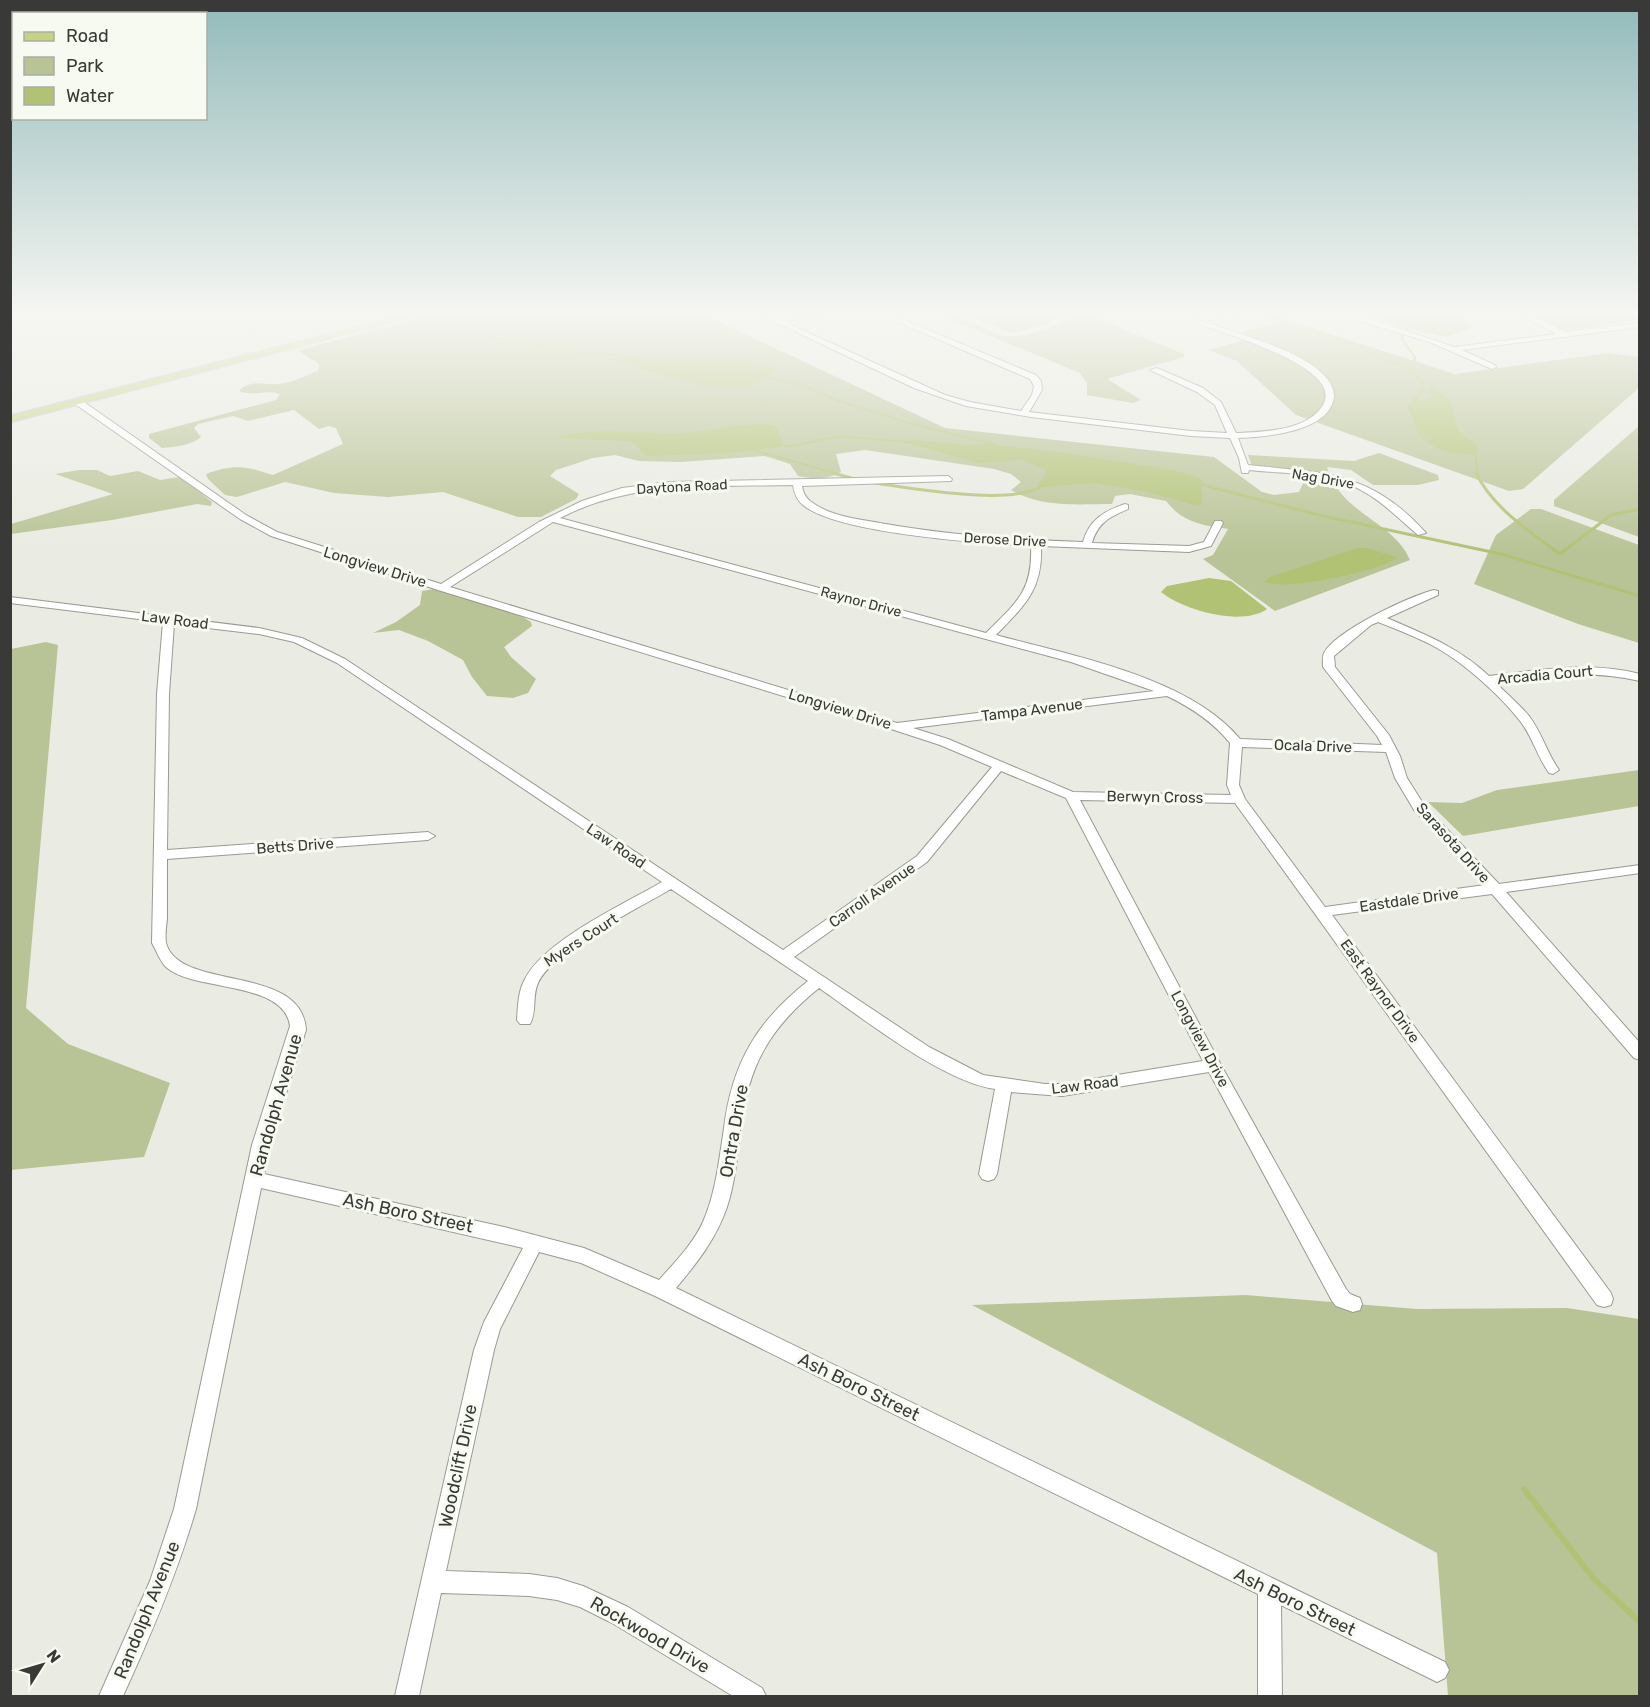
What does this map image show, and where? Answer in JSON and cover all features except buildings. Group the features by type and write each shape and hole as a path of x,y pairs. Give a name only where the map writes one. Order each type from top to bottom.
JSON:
{"main road":[{"path":"10,414 97,392"},
{"path":"10,419 116,392"}],"street":[{"path":"930,392 981,407 1187,432 1233,435 1277,432 1310,421 1329,405 1331,392"},
{"path":"1024,412 1038,392"},
{"path":"1202,392 1211,397 1222,410 1233,435"},
{"name":"Longview Drive","path":"78,402 261,527 302,544 944,742 998,767 1071,796 1213,1065 1339,1295 1343,1300 1353,1304"},
{"name":"Nag Drive","path":"1233,435 1245,469 1357,484 1393,509 1421,533"},
{"name":"Daytona Road","path":"442,588 553,519 594,499 642,488 948,479"},
{"name":"Derose Drive","path":"797,482 797,490 802,500 828,514 926,534 1036,542 1195,549 1208,544 1218,523"},
{"path":"1087,544 1090,530 1097,521 1125,507"},
{"name":"Raynor Drive","path":"553,519 1075,660 1168,692"},
{"path":"988,636 1028,591 1035,575 1036,542"},
{"name":"Sarasota Drive","path":"1434,593 1367,622 1335,647 1329,656 1328,663 1333,674 1377,727 1391,749 1401,778 1419,807 1495,888 1640,1054"},
{"name":"Law Road","path":"10,600 277,634 325,652 939,1061 980,1081 1004,1086 1062,1090 1213,1065"},
{"path":"1378,618 1440,645 1465,661 1530,726 1543,756 1553,770"},
{"name":"Randolph Avenue","path":"111,1696 157,1594 176,1540 261,1145 297,1037 296,1016 289,1005 276,998 183,970 163,953 159,943 163,694 169,619"},
{"name":"Arcadia Court","path":"1486,680 1592,669 1613,671 1640,678"},
{"path":"1168,692 1212,719 1236,742"},
{"name":"Tampa Avenue","path":"895,726 1168,692"},
{"name":"Ocala Drive","path":"1236,742 1391,749"},
{"name":"East Raynor Drive","path":"1236,742 1233,784 1239,799 1604,1299"},
{"name":"Carroll Avenue","path":"782,958 922,859 998,767"},
{"name":"Berwyn Cross","path":"1071,796 1239,799"},
{"name":"Betts Drive","path":"161,855 428,836"},
{"name":"Eastdale Drive","path":"1322,912 1640,869"},
{"name":"Myers Court","path":"525,1020 527,994 531,980 551,956 671,883"},
{"name":"Ontra Drive","path":"662,1290 692,1255 714,1220 730,1159 735,1106 753,1052 774,1019 792,1001 818,981"},
{"path":"988,1174 1004,1086"},
{"name":"Ash Boro Street","path":"254,1179 504,1234 584,1256 662,1290 1437,1670"},
{"name":"Woodclift Drive","path":"407,1696 484,1350 491,1328 534,1244"},
{"name":"Rockwood Drive","path":"433,1582 529,1585 556,1589 583,1597 620,1615 754,1696"},
{"path":"1269,1589 1270,1696"}],"green space":[{"path":"241,392 868,392 945,428 1214,457 1262,492 1274,495 1299,492 1304,481 1298,469 1252,466 1248,455 1354,461 1379,453 1438,475 1439,480 1418,485 1373,485 1351,470 1327,467 1343,496 1392,536 1410,560 1275,611 1203,559 1213,555 1228,529 1194,522 1179,514 1166,501 1130,494 1115,496 1112,504 1060,504 1034,500 1011,490 1021,482 1011,474 994,469 865,450 836,454 841,472 825,478 815,478 798,476 790,464 765,456 681,462 639,461 615,455 593,458 556,470 550,476 579,494 576,499 541,517 518,517 443,492 388,497 334,493 285,482 237,497 225,495 208,479 206,474 232,468 247,468 273,475 343,444 336,428 329,426 319,429 294,410 248,421 233,416 198,424 194,428 201,437 178,446 162,448 149,438 149,434 276,400 280,394"},
{"path":"1087,392 1127,392 1141,400 1133,403 1087,395"},
{"path":"1270,392 1635,392 1523,489 1509,491 1296,415"},
{"path":"1639,426 1639,537 1554,506 1554,500"},
{"path":"97,470 110,476 138,471 160,480 180,477 212,502 211,506 197,504 112,520 11,534 11,524 113,494 55,474"},
{"path":"1531,509 1541,509 1639,545 1639,643 1578,624 1474,584 1496,535"},
{"path":"434,589 520,615 531,622 532,626 504,647 511,657 536,679 528,693 513,698 487,696 472,677 463,660 428,641 399,630 373,633 396,622 420,605 422,591"},
{"path":"46,642 58,645 26,1008 68,1044 170,1083 144,1157 11,1170 11,649"},
{"path":"1639,770 1639,806 1463,836 1428,802 1462,803 1497,790"},
{"path":"1246,1295 1417,1309 1567,1308 1639,1319 1639,1696 1448,1696 1437,1553 972,1305"}],"water":[{"path":"1431,392 1439,392 1450,400 1458,430 1478,445 1476,454 1442,450 1417,425 1408,406 1417,398 1423,401 1431,397"},
{"path":"769,424 776,426 782,440 781,447 726,453 646,456 634,443 626,441 556,438 585,432 676,433"},
{"path":"901,441 968,445 988,444 1067,453 1173,470 1200,478 1202,504 1198,506 1148,492 1094,483 1042,487 1038,483 1046,475 1047,470 1021,460 977,463"},
{"path":"1358,548 1397,557 1391,562 1365,571 1331,579 1289,584 1264,582 1270,577"},
{"path":"1209,578 1231,581 1267,609 1243,616 1213,614 1183,605 1161,592 1167,586"}],"waterway":[{"path":"818,392 839,401 909,423 996,445"},
{"path":"1414,400 1421,392"},
{"path":"1412,414 1423,436 1432,444 1443,449"},
{"path":"780,445 787,446 840,437 905,442"},
{"path":"750,449 838,474"},
{"path":"1471,454 1476,454 1477,474"},
{"path":"833,473 855,479"},
{"path":"1476,473 1483,486 1502,508 1560,554 1611,515 1640,509"},
{"path":"874,483 936,492 987,495 1010,495 1043,485"},
{"path":"1199,484 1323,516 1501,554 1640,596"},
{"path":"1524,1489 1594,1579 1640,1622"}]}
